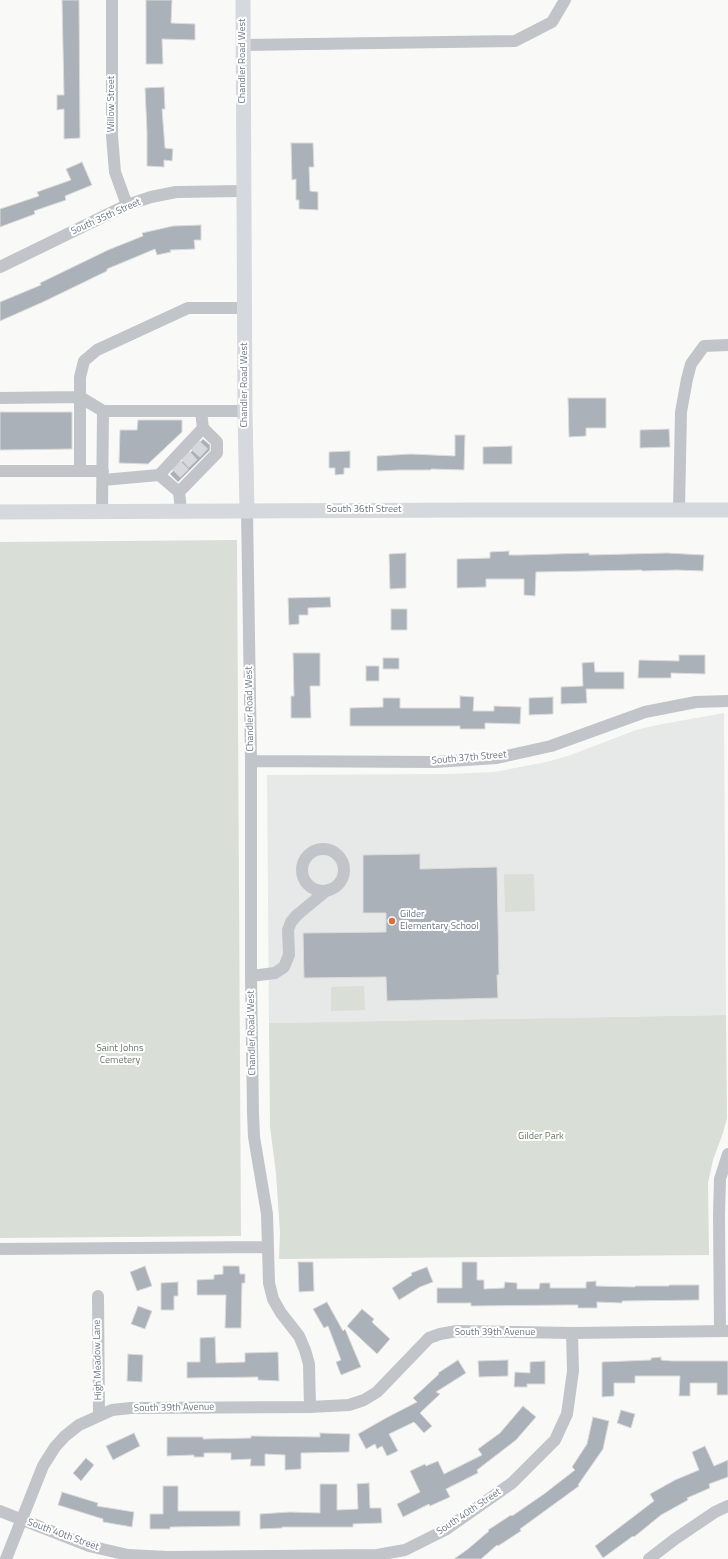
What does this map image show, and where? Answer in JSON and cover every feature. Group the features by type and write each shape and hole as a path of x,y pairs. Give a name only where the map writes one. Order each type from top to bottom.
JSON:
{"main road":[{"name":"Chandler Road West","path":"243,0 243,191 247,510"},
{"name":"South 36th Street","path":"0,512 181,510 728,510"}],"street":[{"name":"Willow Street","path":"112,0 112,136 115,172 127,205"},
{"path":"243,45 514,41 552,22 566,0"},
{"name":"South 35th Street","path":"0,267 127,205 152,197 176,192 243,191"},
{"path":"80,471 80,377 84,361 97,350 188,308 245,308"},
{"path":"679,510 682,412 691,364 704,346 728,345"},
{"path":"0,398 80,397 103,411 245,411"},
{"path":"102,511 103,411"},
{"path":"181,510 179,492 188,477 208,458 217,453 217,442 203,428 201,412"},
{"path":"0,471 80,471 103,476 159,475 174,463 193,443 203,428"},
{"path":"159,475 179,492"},
{"name":"Chandler Road West","path":"247,510 251,761 251,976 254,1137 267,1214 269,1283 273,1299 281,1313 299,1336 305,1350 309,1364 310,1407"},
{"name":"South 37th Street","path":"251,761 435,762 497,758 551,746 645,712 696,702 728,701"},
{"path":"251,976 275,973 284,967 289,955 288,930 291,922 297,915 326,891"},
{"path":"724,1331 719,1208 720,1179 728,1154"},
{"path":"0,1249 268,1247"},
{"name":"High Meadow Lane","path":"6,1559 43,1466 54,1446 79,1425 99,1415 98,1296"},
{"name":"South 39th Avenue","path":"99,1415 112,1410 131,1408 310,1407 350,1405 364,1400 377,1392 429,1338 440,1334 457,1332 572,1333 724,1331"},
{"name":"South 40th Street","path":"0,1511 89,1546 128,1555 167,1557 409,1554 512,1483 555,1440 567,1414 573,1371 572,1333"},
{"path":"649,1559 682,1534 715,1512 728,1506"}],"shaded area":[{"path":"724,713 726,1015 269,1023 267,775 447,774 494,772 546,762 568,756 636,730"}],"green space":[{"name":"Saint Johns Cemetery","path":"237,540 241,1236 0,1238 0,542"},
{"path":"504,874 534,874 535,911 505,912"},
{"path":"364,986 365,1010 331,1011 331,987"},
{"name":"Gilder Park","path":"726,1015 727,1118 713,1160 708,1183 709,1255 279,1259 280,1233 276,1173 270,1127 269,1023"}],"building":[{"path":"62,0 79,0 80,138 64,139 64,109 57,110 57,95 64,95"},
{"path":"146,0 172,0 171,23 195,24 195,40 162,39 163,64 146,64"},
{"path":"164,87 165,109 162,109 165,148 173,149 172,161 164,160 164,167 147,166 145,88"},
{"path":"291,143 313,143 314,167 309,167 310,191 318,192 318,210 299,209 299,200 296,200 296,179 292,180"},
{"path":"82,162 92,185 65,196 66,200 34,211 35,214 0,227 0,209 39,196 37,192 71,180 66,169"},
{"path":"201,225 201,240 194,240 195,249 170,250 171,252 157,255 155,249 107,269 107,271 0,321 0,302 41,285 40,283 108,250 143,236 142,233 173,226"},
{"path":"568,398 606,398 606,428 586,428 586,436 569,437"},
{"path":"0,412 72,412 72,449 0,450"},
{"path":"138,420 182,420 182,432 148,464 119,463 120,430 137,430"},
{"path":"669,429 670,447 640,448 640,430"},
{"path":"455,435 465,435 464,470 431,469 377,471 377,456 411,454 455,456"},
{"path":"203,439 210,445 210,450 178,482 170,474"},
{"path":"512,446 512,464 483,464 483,447"},
{"path":"350,451 350,468 344,468 344,474 335,475 335,468 329,468 329,452"},
{"path":"509,551 509,555 667,553 704,555 703,571 642,570 536,572 535,596 524,595 524,579 486,579 486,587 457,588 457,559 490,558 490,552"},
{"path":"406,553 406,588 390,589 389,554"},
{"path":"330,597 331,607 308,608 308,615 299,615 299,624 289,625 288,598"},
{"path":"391,609 407,609 407,630 391,630"},
{"path":"293,653 320,653 320,686 310,686 311,718 291,718 291,696 294,696"},
{"path":"679,655 705,655 705,674 671,673 671,678 638,678 639,660 679,661"},
{"path":"383,658 399,658 399,669 383,669"},
{"path":"594,662 595,672 624,672 624,689 586,689 587,703 561,704 561,687 583,686 582,663"},
{"path":"366,666 379,666 379,681 366,681"},
{"path":"460,696 474,697 473,711 494,711 494,706 521,707 520,724 485,723 485,729 460,729 460,726 350,726 350,708 383,707 383,698 400,698 400,708 460,708"},
{"path":"553,697 553,714 529,715 529,698"},
{"name":"Gilder Elementary School","path":"420,854 420,869 497,867 498,998 387,1001 386,977 304,978 303,933 386,932 386,913 363,913 363,855"},
{"path":"298,1262 313,1262 314,1291 299,1292"},
{"path":"462,1262 477,1262 477,1280 484,1280 484,1289 504,1288 505,1282 517,1283 517,1289 539,1289 540,1283 550,1283 550,1288 586,1288 586,1282 596,1281 596,1286 635,1287 699,1285 699,1300 622,1301 622,1303 597,1302 597,1308 578,1308 578,1305 471,1306 471,1303 437,1303 437,1288 462,1288"},
{"path":"145,1266 152,1286 137,1291 130,1272"},
{"path":"223,1266 239,1266 240,1274 245,1274 245,1283 242,1283 241,1328 225,1328 226,1295 197,1295 197,1280 214,1279 214,1275 223,1274"},
{"path":"427,1267 433,1282 420,1287 399,1300 392,1288 412,1275 411,1273"},
{"path":"178,1282 178,1296 174,1296 174,1310 161,1310 161,1283"},
{"path":"327,1302 343,1331 345,1329 361,1367 341,1375 336,1362 341,1360 328,1326 324,1328 313,1309"},
{"path":"138,1306 152,1311 145,1329 131,1324"},
{"path":"362,1309 374,1319 372,1322 390,1339 377,1354 347,1326"},
{"path":"215,1337 216,1363 245,1362 245,1353 278,1352 279,1381 258,1380 258,1377 187,1378 187,1362 200,1362 200,1338"},
{"path":"128,1354 143,1355 142,1382 127,1381"},
{"path":"661,1357 661,1360 672,1361 728,1361 728,1395 717,1395 717,1383 690,1383 690,1396 679,1396 680,1376 635,1376 635,1383 614,1383 614,1396 602,1397 602,1362 651,1360 651,1358"},
{"path":"458,1360 466,1373 436,1392 440,1394 420,1413 432,1426 424,1433 414,1422 389,1434 398,1451 387,1456 382,1446 377,1449 375,1444 366,1449 358,1434 417,1402 413,1398 439,1374 438,1373"},
{"path":"508,1360 508,1376 479,1377 478,1361"},
{"path":"545,1361 545,1384 527,1384 527,1387 514,1387 515,1372 530,1373 530,1362"},
{"path":"523,1406 536,1417 516,1440 477,1470 478,1473 446,1489 450,1497 430,1506 429,1504 403,1517 397,1504 420,1492 410,1471 425,1464 426,1466 438,1461 444,1474 482,1455 478,1449 500,1433"},
{"path":"621,1410 635,1414 631,1428 617,1423"},
{"path":"593,1417 609,1421 603,1449 578,1485 579,1486 520,1529 521,1531 498,1546 497,1545 481,1559 454,1559 468,1549 489,1531 488,1530 511,1515 512,1516 544,1494 575,1470 572,1467 587,1444"},
{"path":"134,1433 140,1446 113,1460 106,1446"},
{"path":"320,1433 350,1434 349,1452 301,1453 301,1469 285,1470 285,1455 265,1454 265,1466 250,1466 251,1459 231,1460 231,1453 204,1453 204,1457 194,1457 194,1455 167,1456 167,1437 203,1437 203,1439 251,1438 251,1436 320,1437"},
{"path":"705,1446 714,1466 728,1460 728,1477 709,1484 710,1488 687,1498 688,1500 661,1515 634,1537 633,1536 603,1558 595,1546 654,1501 650,1494 675,1480 699,1470 692,1452"},
{"path":"86,1458 94,1465 81,1481 73,1473"},
{"path":"369,1483 370,1508 381,1508 382,1523 353,1524 353,1527 282,1527 260,1529 260,1514 290,1512 320,1513 320,1484 337,1484 337,1510 358,1509 357,1484"},
{"path":"163,1486 178,1486 178,1511 240,1511 240,1526 170,1527 170,1529 150,1529 150,1514 163,1514"},
{"path":"62,1492 98,1503 97,1506 134,1512 132,1527 103,1522 103,1519 58,1505"}],"tunnel":[{"path":"195,445 206,455"},
{"path":"185,455 195,466"},
{"path":"176,465 186,475"}],"place":[{"name":"Gilder Elementary School","path":"392,921"}]}
